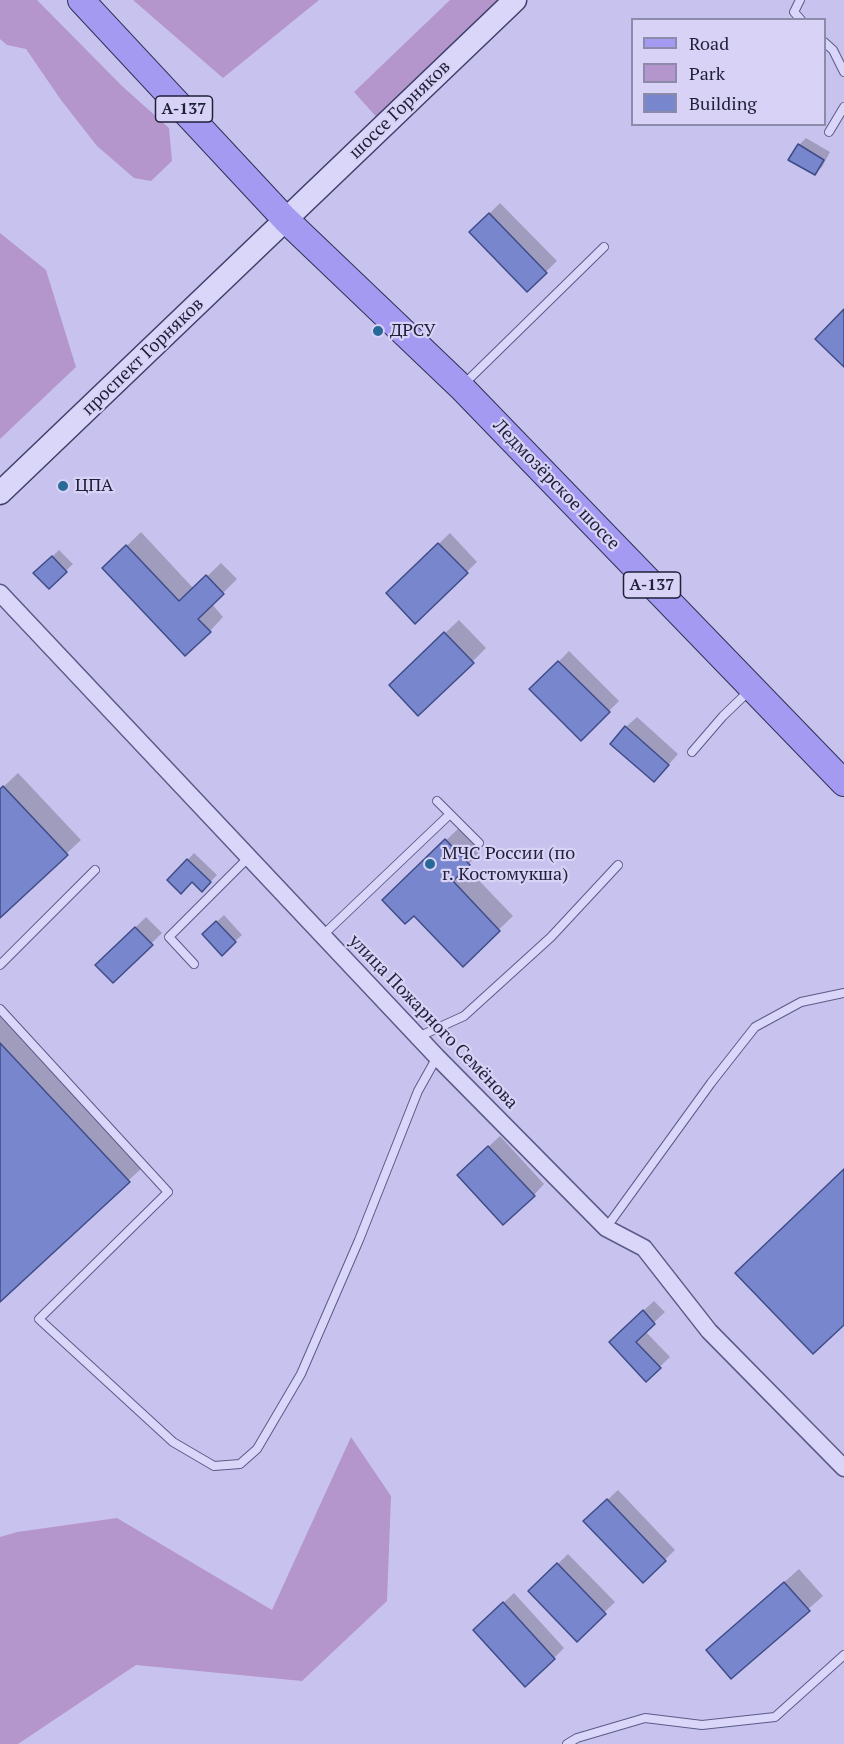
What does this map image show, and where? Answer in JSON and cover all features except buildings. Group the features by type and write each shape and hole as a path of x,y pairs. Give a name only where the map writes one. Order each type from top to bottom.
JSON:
{"main road":[{"name":"А-137","path":"81,0 285,219"},
{"name":"шоссе Горняков","path":"285,219 515,0"},
{"name":"Ледмозёрское шоссе","path":"285,219 461,387 844,783"},
{"name":"проспект Горняков","path":"0,493 285,219"}],"street":[{"name":"улица Пожарного Семёнова","path":"0,593 437,1057 606,1228 644,1248 709,1331 844,1468"}],"lane":[{"path":"799,18 794,12 800,0"},
{"path":"826,43 833,50 844,72"},
{"path":"829,132 844,107"},
{"path":"461,387 604,247"},
{"path":"692,752 723,716 752,688"},
{"path":"437,801 479,843"},
{"path":"323,935 450,814"},
{"path":"194,964 169,937 250,857"},
{"path":"418,1037 464,1016 551,937 618,865"},
{"path":"0,965 95,870"},
{"path":"606,1228 711,1083 755,1027 801,1002 844,993"},
{"path":"0,1010 168,1192 39,1319 173,1442 214,1466 240,1464 257,1449 301,1374 359,1240 418,1091 437,1057"},
{"path":"567,1744 578,1738 645,1718 702,1725 775,1717 844,1655"}],"green space":[{"path":"0,0 37,0 122,86 169,128 172,161 151,181 134,178 97,146 61,100 26,49 7,45 0,39"},
{"path":"133,0 319,0 223,78"},
{"path":"450,0 501,0 380,121 354,92"},
{"path":"0,233 46,270 76,367 0,439"},
{"path":"351,1437 391,1496 387,1601 302,1681 136,1665 18,1744 0,1744 0,1537 17,1532 117,1518 272,1610"}],"place":[{"name":"ДРСУ","path":"378,331"},
{"name":"ЦПА","path":"63,486"},
{"name":"МЧС России (по г. Костомукша)","path":"430,864"}]}
